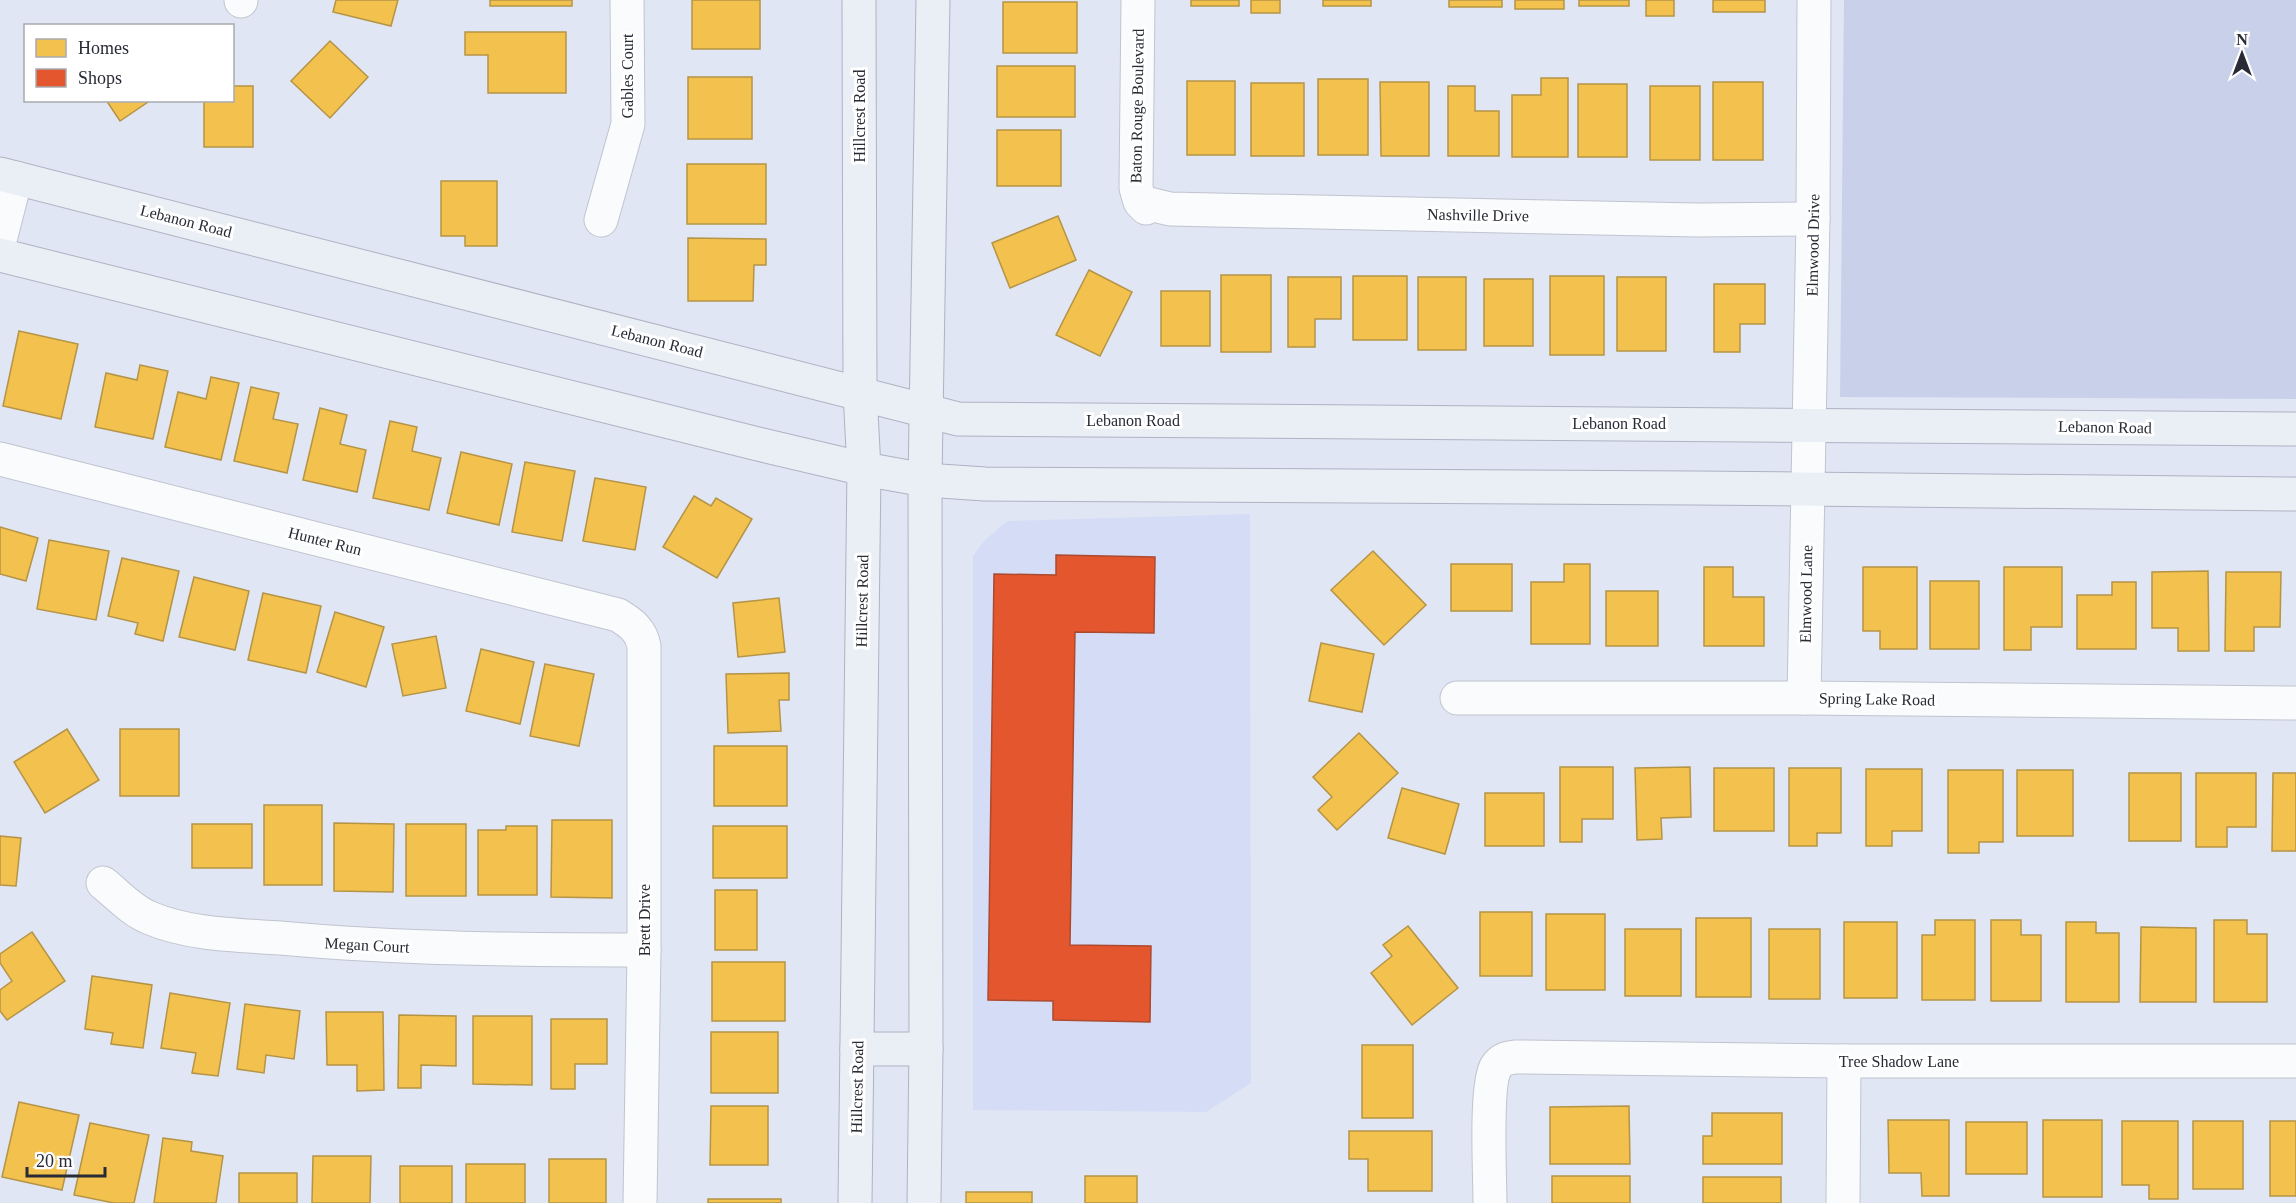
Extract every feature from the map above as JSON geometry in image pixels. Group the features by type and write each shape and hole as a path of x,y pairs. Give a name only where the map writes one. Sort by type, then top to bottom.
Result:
{"main road":[{"name":"Hillcrest Road","path":"855,1203 864,469 860,393 859,0"},
{"path":"924,1203 925,480 933,0"},
{"name":"Lebanon Road","path":"8,176 958,419 2296,429"},
{"path":"0,255 864,469 925,480 985,484 2296,494"},
{"path":"857,1049 926,1050"}],"street":[{"name":"Gables Court","path":"601,220 628,124 627,0"},
{"name":"Baton Rouge Boulevard","path":"1138,0 1136,177 1140,202 1146,208"},
{"name":"Elmwood Drive","path":"1808,489 1814,0"},
{"path":"0,240 8,176"},
{"name":"Nashville Drive","path":"1146,208 1149,204 1170,209 1685,220 1813,219"},
{"name":"Hunter Run","path":"0,459 618,615 630,622 642,637"},
{"name":"Elmwood Lane","path":"1804,698 1808,489"},
{"name":"Brett Drive","path":"640,1203 644,950 644,646 642,637"},
{"name":"Spring Lake Road","path":"1457,698 1804,698 2296,704"},
{"name":"Megan Court","path":"103,883 148,918 170,925 210,932 421,948 644,950"},
{"name":"Tree Shadow Lane","path":"1490,1203 1490,1089 1496,1066 1503,1059 2296,1061"},
{"path":"1843,1203 1844,1061"}],"shaded area":[{"path":"1844,0 2296,0 2296,399 1840,397"},
{"path":"1250,514 1251,1083 1206,1112 973,1110 973,556 984,541 1007,521"}],"building: Homes":[{"path":"336,0 398,0 391,26 333,12"},
{"path":"490,0 572,0 572,6 490,6"},
{"path":"692,0 760,0 760,49 692,49"},
{"path":"1191,0 1239,0 1239,6 1191,6"},
{"path":"1251,0 1280,0 1280,13 1251,13"},
{"path":"1323,0 1371,0 1371,6 1323,6"},
{"path":"1449,0 1502,0 1502,7 1449,7"},
{"path":"1515,0 1564,0 1564,9 1515,9"},
{"path":"1579,0 1629,0 1629,6 1579,6"},
{"path":"1646,0 1674,0 1674,16 1646,16"},
{"path":"1713,0 1765,0 1765,12 1713,12"},
{"path":"1003,2 1077,2 1077,53 1003,53"},
{"path":"465,32 566,32 566,93 488,93 488,55 465,55"},
{"path":"330,41 368,77 330,118 291,81"},
{"path":"997,66 1075,66 1075,117 997,117"},
{"path":"688,77 752,77 752,139 688,139"},
{"path":"1541,78 1568,78 1568,157 1512,157 1512,95 1541,95"},
{"path":"1318,79 1368,79 1368,155 1318,155"},
{"path":"1187,81 1235,81 1235,155 1187,155"},
{"path":"1380,82 1429,82 1429,156 1381,156"},
{"path":"1713,82 1763,82 1763,160 1713,160"},
{"path":"1251,83 1304,83 1304,156 1251,156"},
{"path":"1578,84 1627,84 1627,157 1578,157"},
{"path":"234,86 253,86 253,147 204,147 204,102 234,102"},
{"path":"1448,86 1475,86 1475,111 1499,111 1499,156 1448,156"},
{"path":"1650,86 1700,86 1700,160 1650,160"},
{"path":"107,102 148,102 120,121"},
{"path":"997,130 1061,130 1061,186 997,186"},
{"path":"687,164 766,164 766,224 687,224"},
{"path":"441,181 497,181 497,246 465,246 465,236 441,236"},
{"path":"1058,216 1076,260 1010,288 992,243"},
{"path":"688,238 766,239 766,265 754,265 753,301 688,301"},
{"path":"1089,270 1132,292 1100,356 1056,335"},
{"path":"1221,275 1271,275 1271,352 1221,352"},
{"path":"1353,276 1407,276 1407,340 1353,340"},
{"path":"1550,276 1604,276 1604,355 1550,355"},
{"path":"1288,277 1341,277 1341,319 1315,319 1315,347 1288,347"},
{"path":"1418,277 1466,277 1466,350 1418,350"},
{"path":"1617,277 1666,277 1666,351 1617,351"},
{"path":"1484,279 1533,279 1533,346 1484,346"},
{"path":"1714,284 1765,284 1765,324 1740,324 1740,352 1714,352"},
{"path":"1161,291 1210,291 1210,346 1161,346"},
{"path":"19,331 78,344 61,419 3,406"},
{"path":"140,365 168,371 153,439 95,427 106,373 137,380"},
{"path":"211,377 239,383 221,460 165,447 178,392 206,399"},
{"path":"251,387 279,393 273,419 298,424 287,473 234,461"},
{"path":"320,408 347,415 340,444 366,450 357,492 303,480"},
{"path":"390,421 417,427 412,451 441,458 429,510 373,498"},
{"path":"461,452 512,464 499,525 447,513"},
{"path":"525,462 575,471 562,541 512,532"},
{"path":"595,478 646,487 635,550 583,541"},
{"path":"694,496 711,506 716,498 752,519 717,578 663,547"},
{"path":"0,527 38,538 26,581 0,574"},
{"path":"49,540 109,551 96,620 37,609"},
{"path":"1373,551 1426,605 1384,645 1331,590"},
{"path":"122,558 179,571 163,641 135,634 138,623 108,616"},
{"path":"1451,564 1512,564 1512,611 1451,611"},
{"path":"1564,564 1590,564 1590,644 1531,644 1531,582 1564,582"},
{"path":"1704,567 1733,567 1733,597 1764,597 1764,646 1704,646"},
{"path":"1863,567 1917,567 1917,649 1880,649 1880,631 1863,631"},
{"path":"2004,567 2062,567 2062,627 2031,627 2031,650 2004,650"},
{"path":"2208,571 2209,651 2178,651 2178,628 2152,628 2152,572"},
{"path":"2226,572 2281,572 2280,627 2254,627 2254,651 2225,651"},
{"path":"194,577 249,591 235,650 179,637"},
{"path":"1930,581 1979,581 1979,649 1930,649"},
{"path":"2112,582 2136,582 2136,649 2077,649 2077,595 2112,595"},
{"path":"1606,591 1658,591 1658,646 1606,646"},
{"path":"263,593 321,606 306,673 248,660"},
{"path":"779,598 785,652 738,657 733,603"},
{"path":"335,612 384,627 366,687 317,672"},
{"path":"436,636 446,688 403,696 392,644"},
{"path":"1321,643 1374,654 1362,712 1309,701"},
{"path":"481,649 534,662 520,724 466,711"},
{"path":"545,664 594,674 579,746 530,736"},
{"path":"789,673 789,700 779,700 781,731 728,733 726,674"},
{"path":"67,729 99,780 45,813 14,762"},
{"path":"120,729 179,729 179,796 120,796"},
{"path":"1359,733 1398,773 1337,830 1318,810 1332,797 1313,777"},
{"path":"714,746 787,746 787,806 714,806"},
{"path":"1560,767 1613,767 1613,819 1582,819 1582,842 1560,842"},
{"path":"1690,767 1691,817 1661,818 1662,839 1637,840 1635,768"},
{"path":"1714,768 1774,768 1774,831 1714,831"},
{"path":"1789,768 1841,768 1841,833 1817,833 1817,846 1789,846"},
{"path":"1866,769 1922,769 1922,831 1892,831 1892,846 1866,846"},
{"path":"1948,770 2003,770 2003,842 1979,842 1979,853 1948,853"},
{"path":"2017,770 2073,770 2073,836 2017,836"},
{"path":"2129,773 2181,773 2181,841 2129,841"},
{"path":"2196,773 2256,773 2256,827 2227,827 2227,847 2196,847"},
{"path":"2273,773 2296,773 2296,851 2272,851"},
{"path":"1402,788 1459,804 1445,854 1388,838"},
{"path":"1485,793 1544,793 1544,846 1485,846"},
{"path":"264,805 322,805 322,885 264,885"},
{"path":"552,820 612,820 612,898 551,897"},
{"path":"334,823 394,824 393,892 334,891"},
{"path":"192,824 252,824 252,868 192,868"},
{"path":"406,824 466,824 466,896 406,896"},
{"path":"506,826 537,826 537,895 478,895 478,830 506,830"},
{"path":"713,826 787,826 787,878 713,878"},
{"path":"0,836 21,838 16,886 0,885"},
{"path":"715,890 757,890 757,950 715,950"},
{"path":"1480,912 1532,912 1532,976 1480,976"},
{"path":"1546,914 1605,914 1605,990 1546,990"},
{"path":"1696,918 1751,918 1751,997 1696,997"},
{"path":"1935,920 1975,920 1975,1000 1922,1000 1922,935 1935,935"},
{"path":"1991,920 2021,920 2021,935 2041,935 2041,1001 1991,1001"},
{"path":"2214,920 2247,920 2247,934 2267,934 2267,1002 2214,1002"},
{"path":"1844,922 1897,922 1897,998 1844,998"},
{"path":"2066,922 2096,922 2096,933 2119,933 2119,1002 2066,1002"},
{"path":"1408,926 1458,988 1412,1025 1371,973 1392,956 1383,945"},
{"path":"2141,927 2196,928 2196,1002 2140,1002"},
{"path":"1625,929 1681,929 1681,996 1625,996"},
{"path":"1769,929 1820,929 1820,999 1769,999"},
{"path":"32,932 65,981 7,1020 0,1011 0,990 12,981 0,963 0,954"},
{"path":"712,962 785,962 785,1021 712,1021"},
{"path":"92,976 152,985 143,1048 111,1044 113,1033 85,1029"},
{"path":"170,993 230,1003 218,1076 192,1073 196,1053 161,1048"},
{"path":"245,1004 300,1011 294,1059 266,1055 264,1073 237,1069"},
{"path":"326,1012 383,1012 384,1090 357,1091 357,1065 327,1065"},
{"path":"399,1015 456,1016 456,1066 421,1065 421,1088 398,1088"},
{"path":"473,1016 532,1016 532,1085 473,1084"},
{"path":"551,1019 607,1019 607,1064 575,1064 575,1089 551,1089"},
{"path":"711,1032 778,1032 778,1093 711,1093"},
{"path":"1362,1045 1413,1045 1413,1118 1362,1118"},
{"path":"19,1102 79,1115 62,1190 2,1177"},
{"path":"711,1106 768,1106 768,1165 710,1165"},
{"path":"1629,1106 1630,1164 1550,1164 1550,1107"},
{"path":"1712,1113 1782,1113 1782,1164 1703,1164 1703,1136 1712,1136"},
{"path":"1888,1120 1949,1120 1949,1196 1922,1196 1921,1173 1889,1173"},
{"path":"2043,1120 2102,1120 2102,1197 2043,1197"},
{"path":"2122,1121 2178,1121 2178,1199 2149,1199 2149,1185 2122,1185"},
{"path":"2193,1121 2243,1121 2243,1189 2193,1189"},
{"path":"2270,1121 2296,1121 2296,1196 2270,1196"},
{"path":"1966,1122 2027,1122 2027,1174 1966,1174"},
{"path":"90,1123 149,1135 134,1203 114,1203 74,1195"},
{"path":"1349,1131 1432,1131 1432,1191 1368,1191 1368,1159 1349,1159"},
{"path":"163,1138 192,1142 191,1151 223,1156 216,1203 154,1203"},
{"path":"313,1156 371,1156 370,1203 312,1203"},
{"path":"549,1159 606,1159 606,1203 549,1203"},
{"path":"466,1164 525,1164 525,1203 466,1203"},
{"path":"400,1166 452,1166 452,1203 400,1203"},
{"path":"239,1173 297,1173 297,1203 239,1203"},
{"path":"1085,1176 1137,1176 1137,1203 1085,1203"},
{"path":"1552,1176 1630,1176 1630,1203 1552,1203"},
{"path":"1703,1177 1781,1177 1781,1203 1703,1203"},
{"path":"966,1192 1032,1192 1032,1203 966,1203"},
{"path":"708,1199 781,1199 781,1203 708,1203"}],"building: Shops":[{"path":"1056,555 1155,557 1154,633 1075,632 1070,945 1151,946 1150,1022 1053,1020 1053,1001 988,1000 994,574 1056,575"}]}
